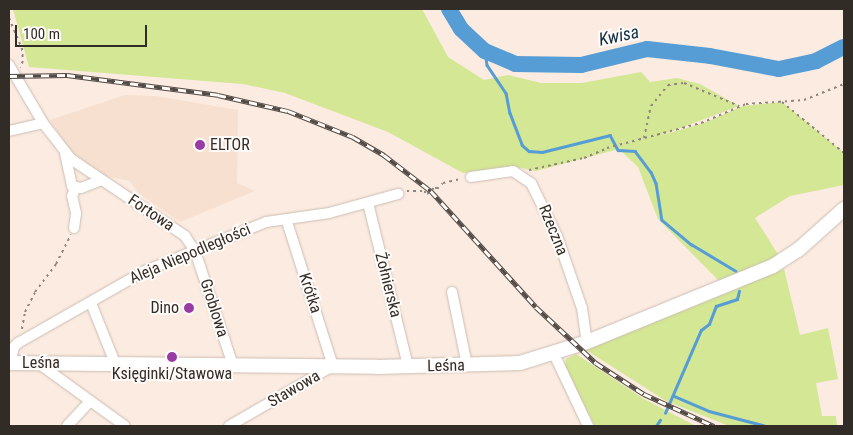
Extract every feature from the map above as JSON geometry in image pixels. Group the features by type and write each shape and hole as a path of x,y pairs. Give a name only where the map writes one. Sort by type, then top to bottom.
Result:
{"main road":[{"name":"Leśna","path":"9,363 408,366 520,363 554,354 587,342 773,266 798,250 844,209"}],"street":[{"name":"Fortowa","path":"9,65 43,123 71,159 185,236 195,251"},
{"path":"9,131 43,123"},
{"name":"Fortowa","path":"64,150 72,186 76,187"},
{"path":"471,177 503,171 521,173"},
{"name":"Rzeczna","path":"521,173 531,183 549,216 582,308 587,342"},
{"path":"74,228 76,212 72,196 76,187 102,180"},
{"name":"Aleja Niepodległości","path":"9,363 14,347 24,340 137,275 266,222 368,203 398,194"},
{"name":"Żołnierska","path":"368,203 408,366"},
{"name":"Krótka","path":"286,219 333,366"},
{"name":"Groblowa","path":"195,251 233,365"},
{"path":"452,292 467,365"},
{"path":"91,303 115,364"},
{"path":"554,354 588,426"},
{"path":"38,363 125,426"},
{"name":"Stawowa","path":"229,426 333,366"},
{"path":"67,426 90,401"}],"path":[{"path":"9,18 23,61 15,76"},
{"path":"644,139 651,106 668,85 684,83 739,106"},
{"path":"521,173 584,158 607,148 702,123 739,106 804,100 844,84"},
{"path":"782,102 844,153"},
{"path":"398,194 424,191 427,194 434,187 437,189 443,184 471,177"},
{"path":"24,340 22,325 25,312 68,245 74,228"}],"shaded area":[{"path":"125,95 156,96 238,110 237,183 255,191 180,222 138,193 130,181 106,176 72,154 50,120"}],"green space":[{"path":"13,9 422,9 448,57 484,80 508,75 541,83 582,83 641,72 650,82 677,78 700,84 739,106 659,136 704,123 743,106 782,102 844,153 844,185 790,196 755,218 779,256 720,282 658,219 638,167 619,149 536,171 511,166 463,173 388,132 285,93 243,84 29,67"},
{"path":"784,269 800,335 828,328 838,379 816,383 822,416 836,416 837,426 729,426 666,401 586,350"},
{"path":"576,354 644,399 696,426 595,426 565,367 566,359"}],"waterway":[{"name":"Kwisa","path":"449,9 461,29 485,51 515,64 581,65 647,49 710,56 779,69 816,61 844,47"},
{"path":"485,51 487,65 506,93 510,113 522,145 529,151 542,152 610,135 618,150 635,151 651,172 656,183 662,220 691,244 736,271"},
{"path":"665,413 701,330 709,324 716,306 737,299 739,291"},
{"path":"674,396 709,411 766,426"},
{"path":"656,426 660,420"}],"railway":[{"path":"9,76 67,75 218,95 288,111 353,137 384,155 431,191 536,307 596,363 644,394 714,426"}],"place":[{"name":"ELTOR","path":"200,145"},
{"name":"Dino","path":"189,308"},
{"name":"Księginki/Stawowa","path":"172,357"}]}
